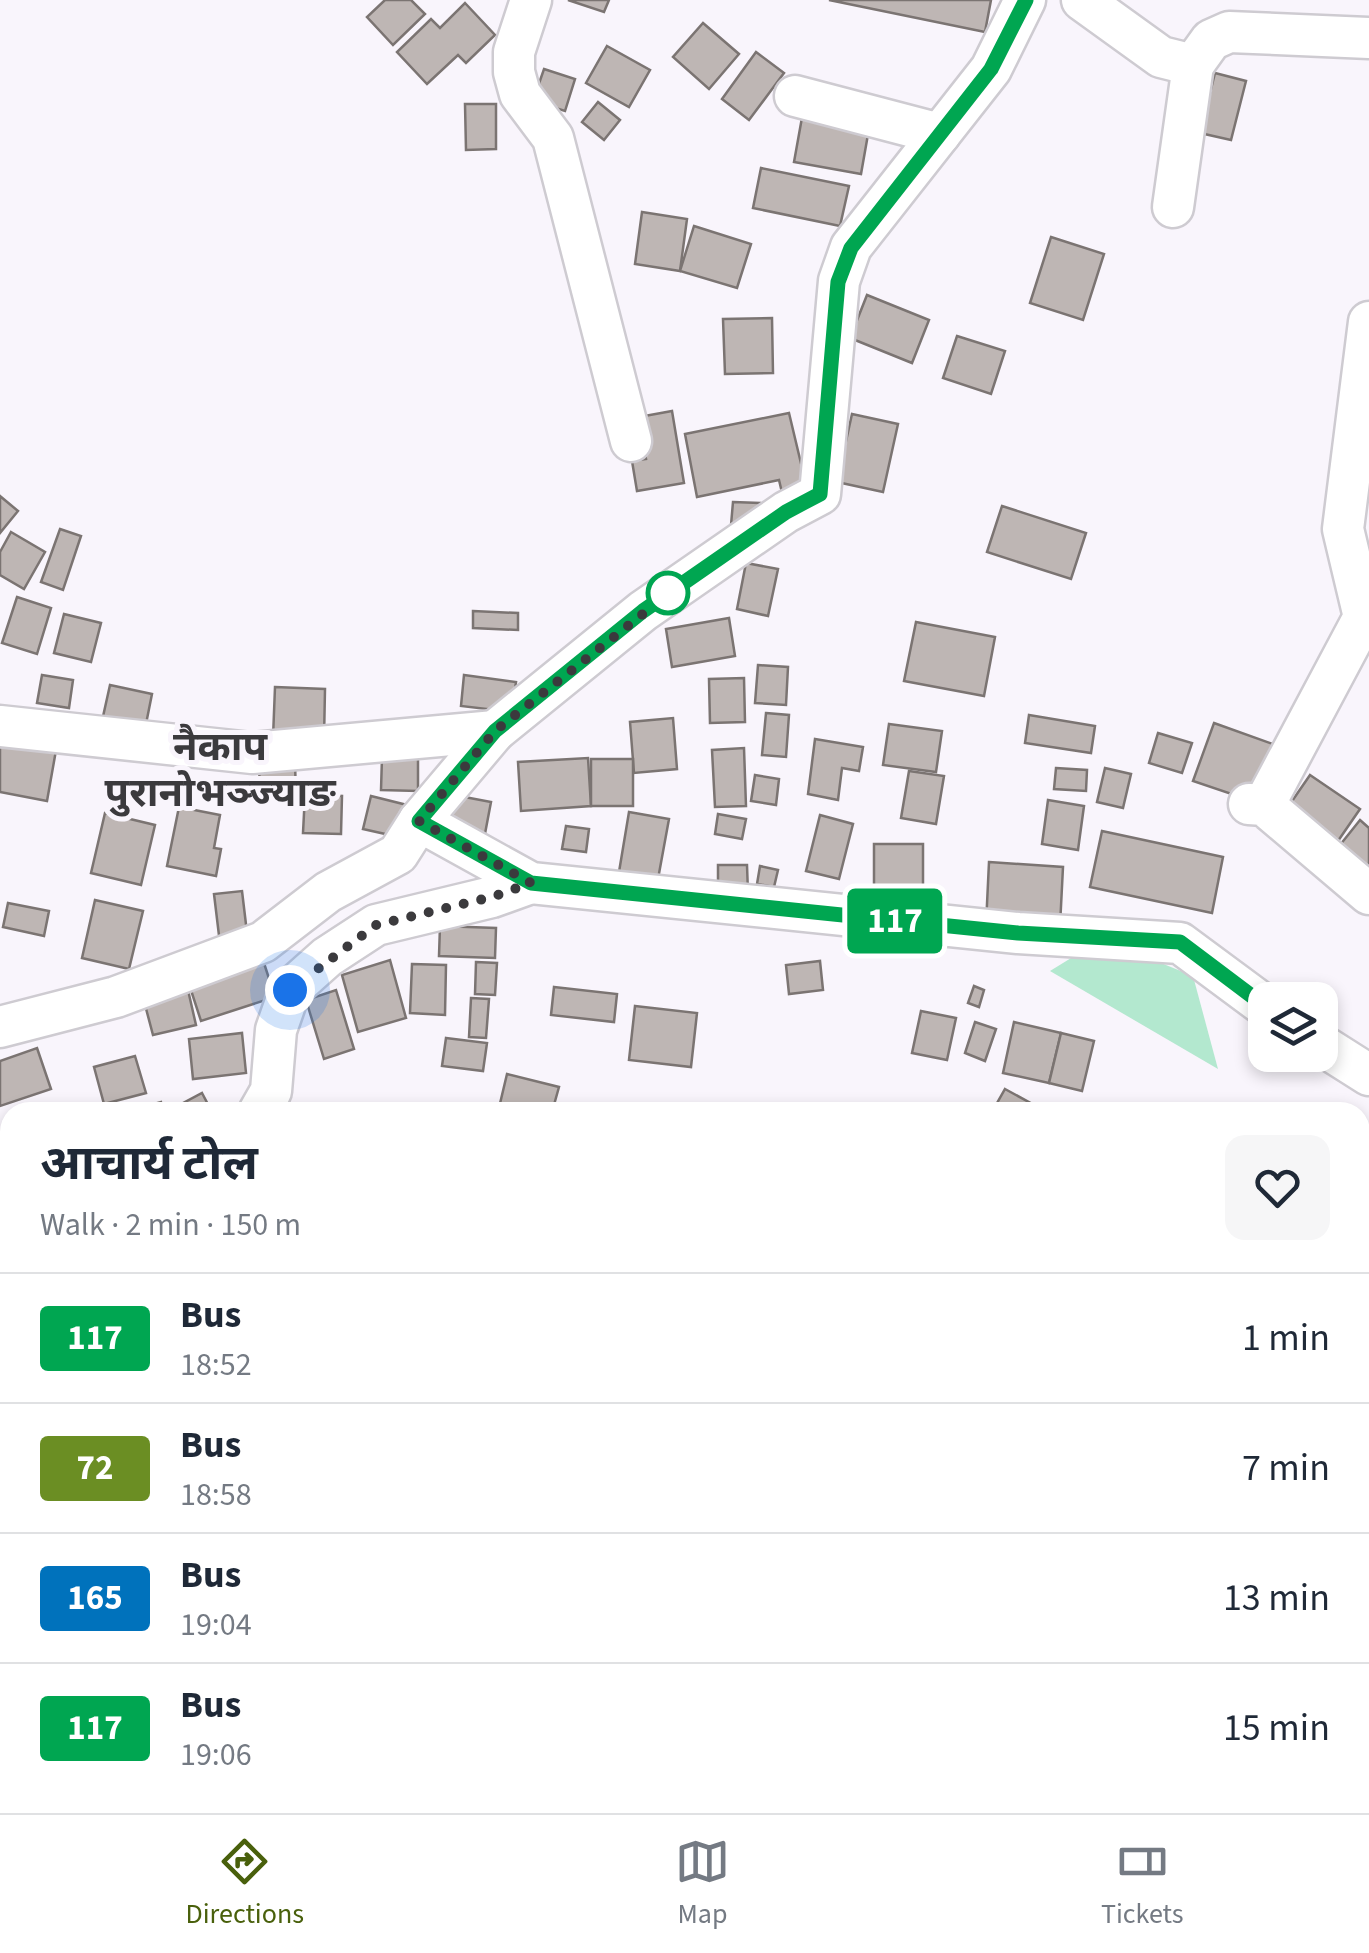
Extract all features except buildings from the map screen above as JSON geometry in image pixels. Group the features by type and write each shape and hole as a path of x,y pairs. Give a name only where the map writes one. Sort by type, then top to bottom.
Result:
{"street":[{"path":"531,0 514,52 514,72 520,94 553,138 631,441"},
{"path":"0,1027 116,997 263,942 328,892 398,854 419,821 495,731 643,611 786,512 820,494 838,282 851,248 991,69 1026,0"},
{"path":"1082,0 1161,57 1193,65"},
{"path":"1173,207 1193,65 1212,40 1228,32 1369,38"},
{"path":"795,96 940,134"},
{"path":"1369,322 1343,529 1364,618 1256,804 1369,894"},
{"path":"0,726 252,753 495,731"},
{"path":"419,821 531,883 1018,933 1180,942 1248,993"},
{"path":"264,1102 271,1091 276,1030 290,990 328,957 376,925 492,897 531,883"},
{"path":"1338,1055 1369,1075"}],"green space":[{"path":"1102,939 1193,976 1218,1069 1050,971"}],"bus line":[{"name":"117","path":"1026,0 991,69 851,248 838,282 820,494 786,512 643,611 495,731 419,821 531,883 1018,933 1180,942 1248,993"}],"district":[{"name":"नैकाप पुरानोभञ्ज्याङ","path":"220,770"}],"route":[{"path":"290,990 328,957 376,925 492,897 531,883 419,821 495,731 672,591 668,593"}]}
